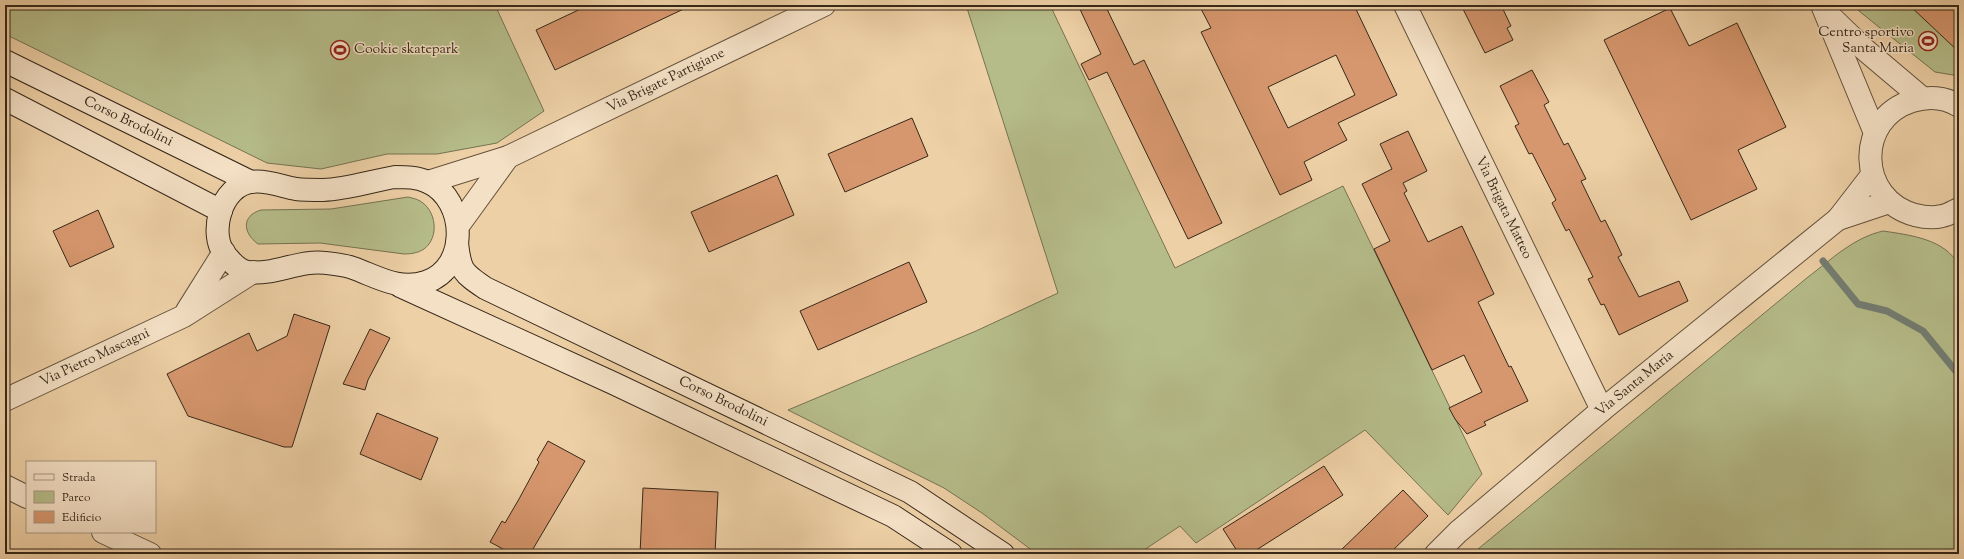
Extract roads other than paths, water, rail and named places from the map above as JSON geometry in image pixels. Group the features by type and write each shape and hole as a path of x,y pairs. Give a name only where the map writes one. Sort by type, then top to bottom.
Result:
{"street":[{"name":"Via Brigate Partigiane","path":"428,182 508,157 824,5"},
{"name":"Via Brigata Matteo","path":"1405,5 1602,410"},
{"path":"1823,8 1864,50 1929,98 1959,106"},
{"path":"1823,8 1875,133"},
{"name":"Corso Brodolini","path":"5,61 251,182"},
{"path":"1959,95 1929,98 1902,104 1886,116 1875,133 1870,154 1872,174 1878,189 1889,202 1904,212 1923,217 1942,216 1959,209"},
{"path":"5,99 221,210"},
{"name":"Via Brigate Partigiane","path":"457,234 508,157"},
{"name":"Via Santa Maria","path":"1436,554 1458,532 1602,410 1838,219 1872,174"},
{"name":"Corso Brodolini","path":"951,554 893,516 613,383 400,286 388,283 351,267 322,262 308,262 272,270 247,272 235,266 218,242 217,226 221,210 232,192 245,183 251,182 270,182 297,189 322,190 342,189 395,177 414,178 428,182 443,193 456,215 460,265 468,276 485,288 910,492 1003,554"},
{"name":"Via Santa Maria","path":"1838,219 1889,202"},
{"name":"Corso Brodolini","path":"400,286 411,286 427,282 438,276 454,256 457,234"},
{"path":"184,316 224,252"},
{"name":"Via Pietro Mascagni","path":"5,400 184,316 253,272"},
{"path":"5,486 26,496"},
{"path":"105,533 150,554"}],"waterway":[{"path":"1823,261 1858,304 1887,311 1923,331 1959,375"}],"place":[{"name":"Centro sportivo Santa Maria","path":"1928,41"},
{"name":"Cookie skatepark","path":"340,50"}]}
